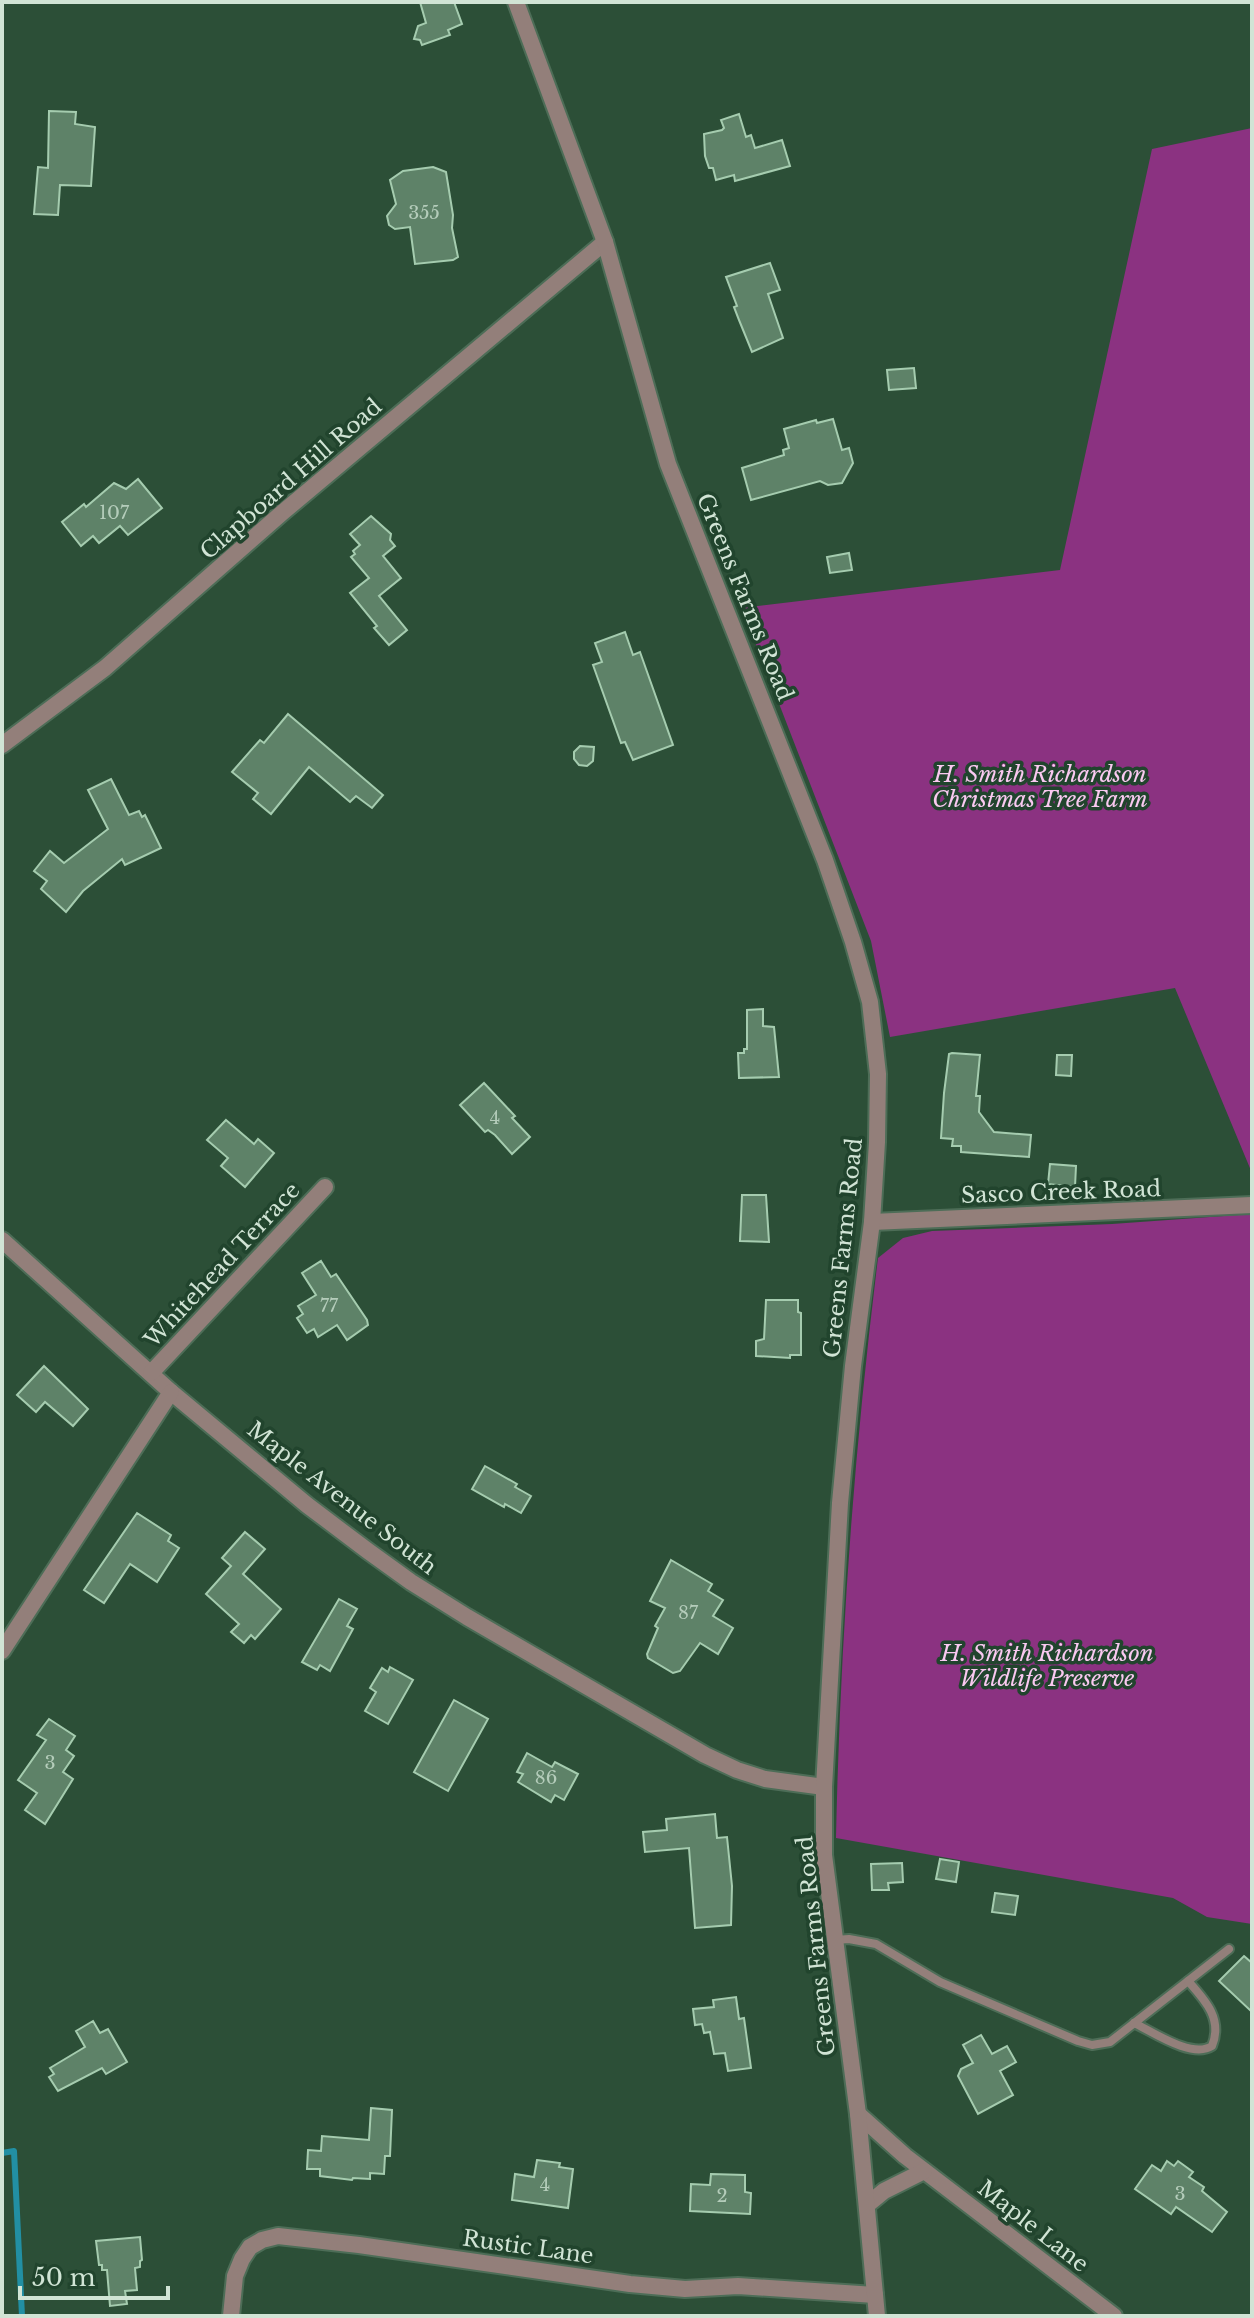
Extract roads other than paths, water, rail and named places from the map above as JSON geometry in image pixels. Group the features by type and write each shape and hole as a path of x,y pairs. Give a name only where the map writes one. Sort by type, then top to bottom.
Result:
{"street":[{"name":"Greens Farms Road","path":"516,2 605,242 668,464 825,860 870,1002 878,1074 877,1142 872,1222 853,1366 840,1503 824,1787 824,1855 858,2114 877,2316"},
{"name":"Clapboard Hill Road","path":"2,745 105,668 283,512 605,242"},
{"name":"Whitehead Terrace","path":"151,1373 325,1187"},
{"name":"Sasco Creek Road","path":"872,1222 1252,1205"},
{"name":"Maple Avenue South","path":"2,1240 171,1392 318,1514 411,1582 641,1719 737,1770 765,1779 824,1787"},
{"path":"2,1651 171,1392"},
{"name":"Maple Lane","path":"858,2114 924,2171 1114,2316"},
{"path":"867,2205 884,2191 924,2171"},
{"name":"Rustic Lane","path":"231,2316 235,2276 242,2259 250,2247 278,2236 630,2284 685,2289 738,2286 875,2295"}],"lane":[{"path":"834,1940 849,1939 876,1944 940,1982 1036,2025 1092,2045 1110,2042 1229,1949"},
{"path":"1134,2023 1188,2048 1200,2051 1212,2046 1216,2022 1208,2003 1188,1981"}],"waterway":[{"path":"2,2153 14,2151 22,2316"}],"park label":[{"name":"H. Smith Richardson Christmas Tree Farm","path":"1040,786"},
{"name":"H. Smith Richardson Wildlife Preserve","path":"1047,1666"}]}
